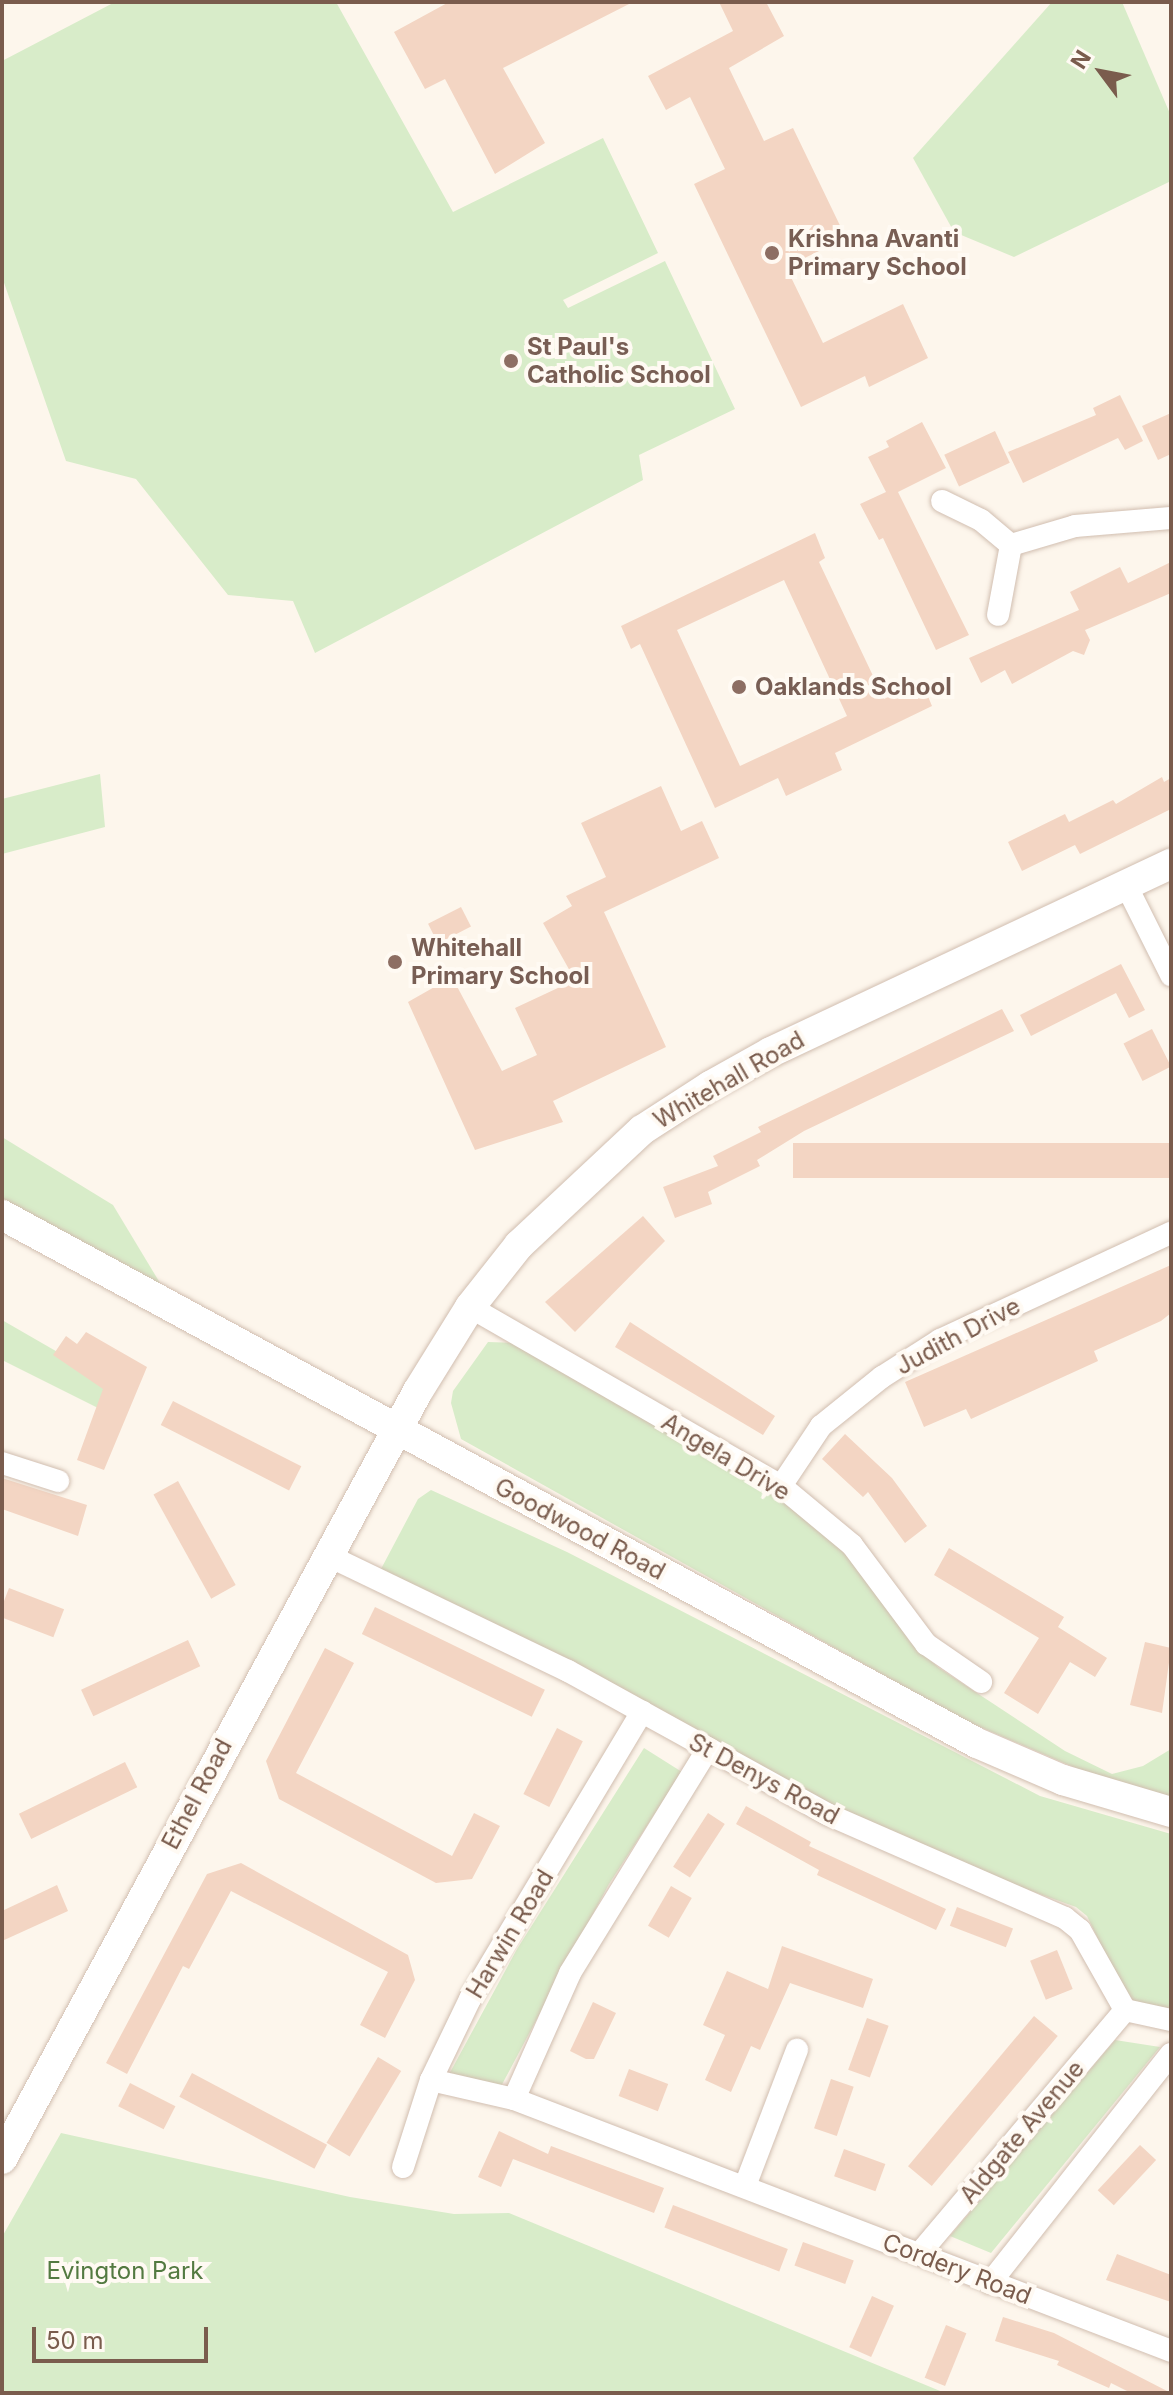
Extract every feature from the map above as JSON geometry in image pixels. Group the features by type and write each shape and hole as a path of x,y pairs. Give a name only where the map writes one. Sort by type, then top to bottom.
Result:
{"street":[{"path":"942,501 981,520 1011,545"},
{"path":"1011,545 1075,526 1171,518"},
{"path":"998,615 1011,545"},
{"name":"Whitehall Road","path":"396,1431 470,1307 553,1209 642,1130 710,1086 771,1052 1171,864"},
{"path":"1126,885 1171,975"},
{"name":"Goodwood Road","path":"2,1215 977,1743 1090,1790 1171,1812"},
{"name":"Judith Drive","path":"781,1486 821,1426 882,1377 940,1340 1171,1233"},
{"name":"Angela Drive","path":"470,1307 781,1486 852,1545 926,1644 981,1682"},
{"name":"Ethel Road","path":"2,2159 396,1431"},
{"path":"2,1463 58,1481"},
{"name":"St Denys Road","path":"327,1555 642,1712 827,1814 1065,1918 1080,1930 1125,2010"},
{"name":"Harwin Road","path":"403,2167 431,2080 470,1999 642,1712"},
{"path":"514,2099 570,1973 708,1749"},
{"path":"1125,2010 1171,2020"},
{"name":"Aldgate Avenue","path":"919,2254 1125,2010"},
{"path":"745,2186 797,2050"},
{"path":"990,2283 1171,2054"},
{"name":"Cordery Road","path":"431,2080 514,2099 1171,2351"}],"green space":[{"path":"115,2 336,2 453,212 603,138 658,253 563,300 568,308 665,261 735,409 639,455 643,480 315,653 293,601 228,595 136,479 66,461 2,277 2,61"},
{"path":"1052,2 1122,2 1171,116 1171,181 1014,257 954,232 913,158"},
{"path":"100,774 105,827 2,854 2,799"},
{"path":"2,1137 113,1205 160,1283 157,1288 2,1202"},
{"path":"2,1320 113,1384 98,1408 2,1360"},
{"path":"488,1342 515,1343 773,1495 822,1531 863,1572 910,1642 939,1668 1065,1751 1112,1774 1143,1766 1171,1749 1171,1798 1078,1769 964,1720 461,1439 451,1403 453,1391"},
{"path":"431,1490 567,1552 1040,1796 1171,1834 1171,2009 1135,2002 1122,1989 1087,1916 1076,1907 970,1869 851,1814 381,1569 418,1499"},
{"path":"644,1748 682,1772 609,1884 499,2090 447,2078 517,1949"},
{"path":"1115,2040 1160,2047 991,2253 950,2236"},
{"name":"Evington Park","path":"61,2133 350,2197 454,2214 509,2213 945,2393 2,2393 2,2237"}],"building":[{"path":"449,2 633,2 503,68 545,143 495,174 445,79 425,89 394,32"},
{"name":"Krishna Avanti Primary School","path":"719,2 766,2 784,36 729,68 764,141 793,128 846,238 786,267 823,343 903,304 928,358 869,387 865,376 801,407 694,184 725,169 690,97 666,110 648,76 733,31"},
{"path":"1120,395 1143,441 1125,450 1118,438 1023,483 1008,452 1096,415 1093,408"},
{"path":"1171,413 1171,454 1158,460 1142,426"},
{"path":"922,422 946,468 898,492 969,635 936,650 883,538 879,540 860,504 886,492 868,457 889,447 886,441"},
{"path":"995,431 1010,463 959,486 944,455"},
{"path":"815,533 825,558 819,562 884,699 922,682 932,706 835,753 842,770 786,796 778,778 715,808 640,644 631,649 621,626","holes":["784,580 847,716 740,766 677,630"]},
{"path":"1171,562 1171,593 1085,630 1090,640 1084,655 1073,651 1012,684 1005,670 981,683 969,658 1079,610 1070,592 1120,567 1128,583"},
{"path":"1162,777 1164,782 1171,778 1171,809 1080,854 1075,845 1022,871 1008,842 1065,814 1069,822 1113,800 1116,804"},
{"path":"661,786 681,831 702,821 719,858 604,912 666,1047 553,1101 563,1122 475,1150 408,1002 452,977 502,1071 537,1055 515,1008 575,980 543,923 572,906 566,896 606,877 581,823"},
{"path":"461,907 471,927 438,943 428,924"},
{"path":"1121,964 1145,1010 1129,1018 1116,993 1031,1036 1020,1015"},
{"path":"1002,1009 1014,1031 804,1131 757,1160 760,1166 708,1192 712,1204 675,1218 663,1187 718,1166 713,1156 761,1132 758,1127"},
{"path":"1152,1029 1171,1066 1143,1081 1123,1044"},
{"path":"793,1143 1171,1143 1171,1178 793,1178"},
{"path":"643,1216 665,1241 575,1332 545,1302"},
{"path":"1171,1265 1171,1313 1161,1321 1094,1351 1098,1361 971,1419 966,1409 924,1427 905,1382"},
{"path":"630,1322 775,1416 763,1435 615,1347"},
{"path":"86,1332 147,1367 104,1470 77,1460 103,1389 53,1355 66,1336 77,1344"},
{"path":"173,1401 301,1466 289,1490 161,1425"},
{"path":"845,1434 892,1478 927,1526 905,1543 868,1492 863,1497 822,1459"},
{"path":"2,1478 87,1505 78,1536 2,1509"},
{"path":"178,1481 236,1585 211,1599 154,1495"},
{"path":"949,1548 1064,1617 1058,1627 1107,1658 1095,1677 1070,1662 1038,1714 1004,1693 1039,1638 934,1575"},
{"path":"9,1588 64,1609 53,1637 2,1617 2,1606"},
{"path":"375,1607 545,1690 532,1717 362,1634"},
{"path":"188,1640 200,1666 93,1716 81,1690"},
{"path":"1145,1642 1171,1648 1162,1713 1130,1705"},
{"path":"325,1648 354,1663 296,1773 452,1856 474,1813 500,1826 472,1879 436,1883 279,1799 266,1761"},
{"path":"557,1728 583,1741 549,1807 523,1794"},
{"path":"125,1762 137,1787 31,1839 19,1814"},
{"path":"746,1806 811,1842 809,1846 946,1909 936,1930 817,1875 819,1870 736,1824"},
{"path":"708,1813 725,1824 690,1878 673,1867"},
{"path":"241,1863 408,1955 415,1980 385,2038 360,2025 388,1972 231,1891 189,1969 183,1966 127,2074 106,2063 207,1874"},
{"path":"57,1885 68,1911 2,1941 2,1911"},
{"path":"671,1886 692,1898 669,1938 648,1926"},
{"path":"957,1907 1013,1929 1006,1947 950,1926"},
{"path":"782,1946 873,1979 863,2008 790,1983 760,2050 751,2046 731,2092 705,2080 725,2035 703,2025 727,1971 768,1989"},
{"path":"1057,1950 1073,1989 1046,2000 1030,1961"},
{"path":"593,2002 616,2013 594,2059 586,2059 570,2051"},
{"path":"1034,2016 1058,2036 932,2186 908,2166"},
{"path":"867,2018 889,2026 870,2078 848,2070"},
{"path":"378,2057 401,2071 350,2157 326,2143"},
{"path":"629,2069 668,2084 658,2111 619,2096"},
{"path":"192,2073 327,2145 314,2169 179,2097"},
{"path":"831,2079 854,2087 837,2136 814,2128"},
{"path":"130,2083 175,2106 164,2129 118,2106"},
{"path":"499,2131 548,2154 551,2146 664,2188 654,2213 513,2159 501,2187 478,2177"},
{"path":"1140,2145 1156,2160 1114,2205 1098,2190"},
{"path":"844,2149 885,2164 875,2191 834,2176"},
{"path":"673,2205 788,2249 779,2271 664,2227"},
{"path":"803,2242 854,2260 845,2284 794,2265"},
{"path":"1117,2254 1171,2275 1171,2302 1106,2280"},
{"path":"872,2296 894,2306 871,2357 849,2347"},
{"path":"1003,2317 1054,2333 1171,2393 1131,2393 1111,2383 1109,2388 1057,2365 1059,2361 995,2341"},
{"path":"946,2325 966,2333 945,2386 925,2378"}],"place":[{"name":"Krishna Avanti Primary School","path":"772,253"},
{"name":"St Paul's Catholic School","path":"511,361"},
{"name":"Oaklands School","path":"739,687"},
{"name":"Whitehall Primary School","path":"395,962"}]}
